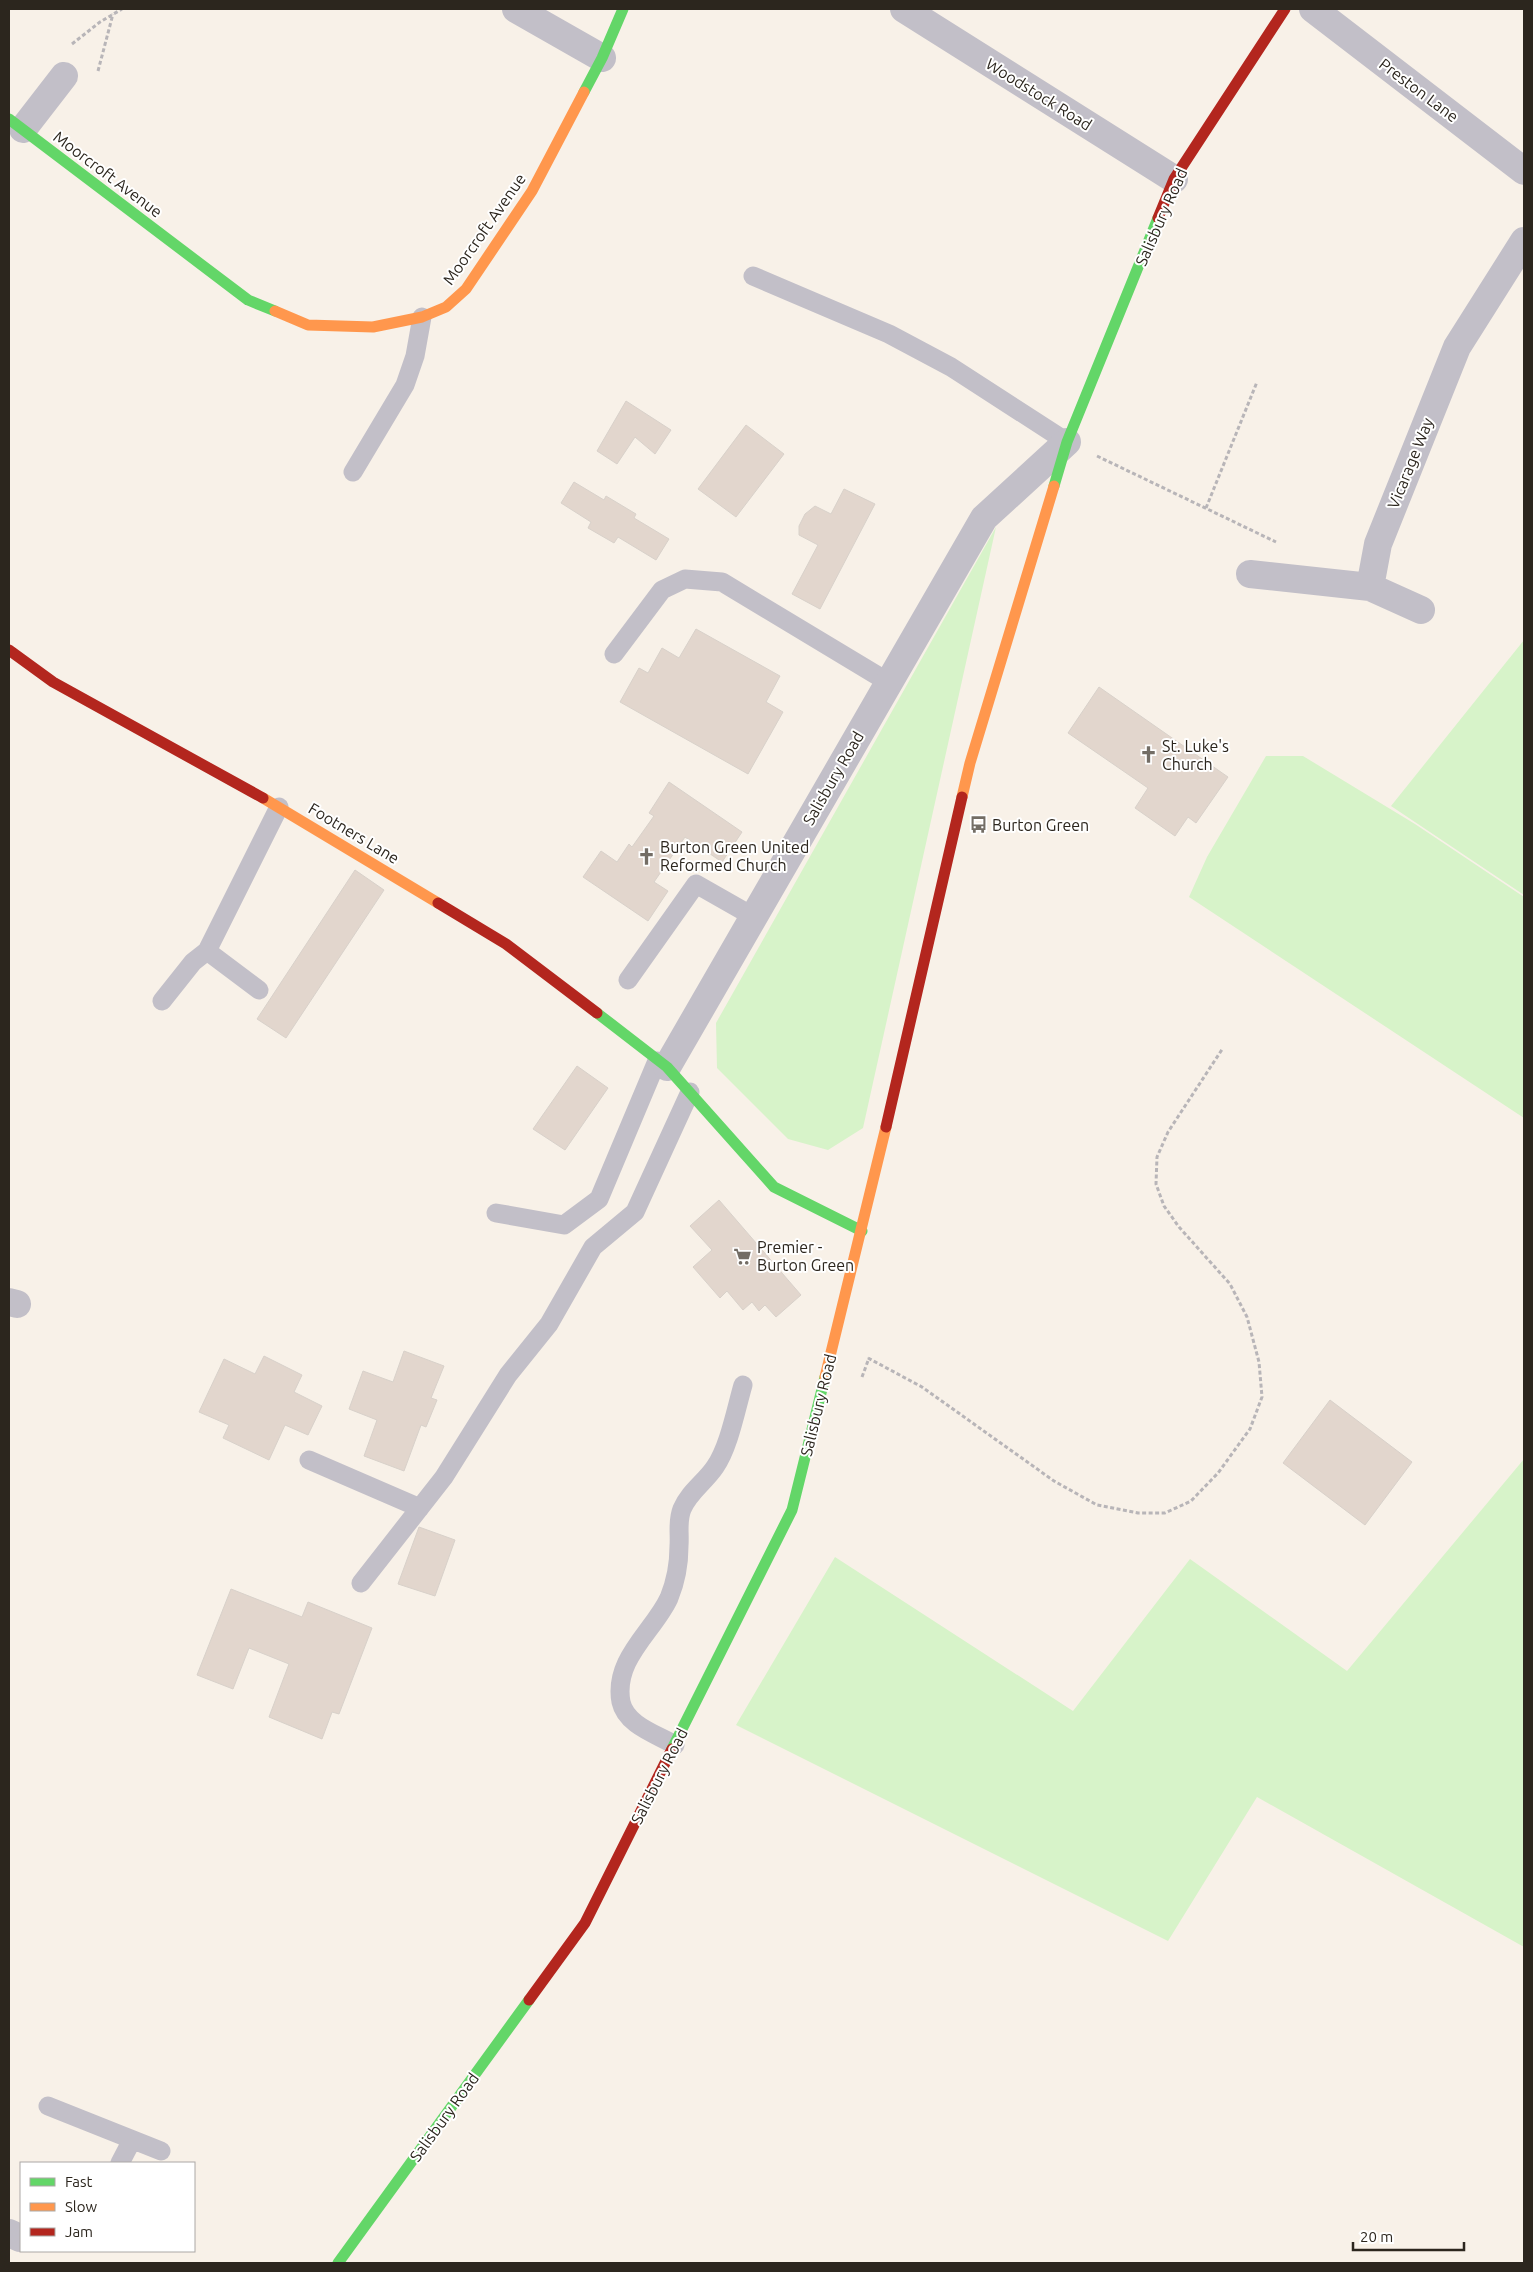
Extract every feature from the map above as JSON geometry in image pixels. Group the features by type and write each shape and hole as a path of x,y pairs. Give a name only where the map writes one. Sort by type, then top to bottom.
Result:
{"street":[{"path":"516,9 602,58"},
{"name":"Moorcroft Avenue","path":"16,124 248,300 308,325 373,327 422,317 446,307 466,289 532,191 602,58 623,9"},
{"name":"Woodstock Road","path":"904,9 1174,179"},
{"name":"Salisbury Road","path":"338,2263 585,1923 792,1510 862,1231 970,763 1068,442 1174,179 1285,9"},
{"name":"Preston Lane","path":"1313,9 1524,170"},
{"path":"16,124 64,76"},
{"name":"Vicarage Way","path":"1370,587 1378,544 1457,347 1524,241"},
{"name":"Salisbury Road","path":"662,1064 754,917 984,518 1068,442"},
{"path":"1250,574 1370,587 1422,610"},
{"name":"Footners Lane","path":"9,650 53,682 279,807 506,944 662,1064"},
{"path":"662,1064 690,1092 774,1187 862,1231"}],"lane":[{"path":"753,276 889,334 951,367 1068,442"},
{"path":"353,472 405,385 415,356 422,317"},
{"path":"614,654 662,590 685,579 722,582 888,682"},
{"path":"162,1001 193,962 207,951 279,807"},
{"path":"628,980 696,884 754,917"},
{"path":"207,951 259,990"},
{"path":"496,1213 564,1225 600,1199 662,1064"},
{"path":"361,1583 444,1477 508,1376 549,1324 593,1247 635,1212 690,1092"},
{"path":"675,1745 631,1720 621,1700 622,1681 628,1660 668,1600 677,1576 680,1545 678,1525 682,1509 692,1493 716,1467 743,1385"},
{"path":"309,1460 420,1508"},
{"path":"48,2106 161,2151"},
{"path":"121,2162 132,2140"}],"path":[{"path":"113,14 95,79 64,76 54,58 113,14 122,9"},
{"path":"1206,508 1257,382"},
{"path":"1068,442 1282,544"},
{"path":"834,1343 869,1358 922,1388 1054,1482 1097,1505 1138,1513 1165,1513 1191,1502 1218,1473 1250,1429 1262,1396 1259,1362 1247,1317 1230,1284 1179,1227 1164,1206 1156,1184 1157,1157 1168,1132 1223,1048"}],"green space":[{"path":"996,527 863,1128 828,1150 788,1139 717,1068 716,1023"},
{"path":"1524,640 1524,895 1391,806"},
{"path":"1266,756 1303,756 1415,824 1524,897 1524,1118 1189,897 1207,857"},
{"path":"1524,1459 1524,1947 1257,1797 1168,1941 736,1725 835,1557 1073,1711 1190,1559 1347,1671"}],"building":[{"path":"626,401 671,430 655,454 635,437 617,464 597,451"},
{"path":"746,425 784,454 736,517 698,489"},
{"path":"574,482 604,500 606,496 636,514 634,518 669,539 656,560 618,537 614,543 588,528 591,522 561,503"},
{"path":"844,489 875,504 820,609 792,594 818,545 799,535 799,526 805,514 815,506 831,514"},
{"path":"696,629 780,676 766,702 783,712 748,774 620,702 639,668 648,673 662,648 679,658"},
{"name":"St. Luke's Church","path":"1099,687 1228,777 1196,823 1188,817 1175,836 1135,808 1148,788 1068,733"},
{"name":"Burton Green United Reformed Church","path":"669,782 742,832 722,862 685,837 654,882 668,891 648,921 583,877 601,851 617,862 629,844 632,847 654,816 649,813"},
{"path":"355,870 384,890 286,1038 257,1019"},
{"path":"577,1066 608,1088 565,1150 533,1129"},
{"path":"719,1200 801,1295 776,1317 765,1305 759,1311 752,1302 743,1310 727,1291 720,1298 693,1267 712,1250 690,1226"},
{"path":"404,1351 444,1366 431,1398 437,1400 426,1427 421,1425 404,1471 364,1456 377,1420 349,1409 363,1371 393,1382"},
{"path":"264,1356 302,1375 294,1392 322,1406 308,1435 285,1425 269,1460 223,1438 229,1425 199,1412 224,1359 255,1374"},
{"path":"1330,1400 1412,1462 1365,1525 1283,1463"},
{"path":"419,1527 455,1540 435,1596 398,1584"},
{"path":"231,1589 302,1617 308,1602 372,1628 339,1714 332,1712 322,1739 269,1717 289,1664 249,1648 233,1689 197,1675"}],"traffic: fast":[{"path":"584,92 602,58 623,9"},
{"path":"9,119 248,300 275,311"},
{"path":"1054,486 1067,442 1158,218"},
{"path":"597,1013 667,1067 774,1187 862,1231"},
{"path":"672,1749 792,1510 825,1377"},
{"path":"338,2263 529,2000"}],"traffic: slow":[{"path":"275,311 308,325 373,327 422,317 446,307 466,289 532,191 584,92"},
{"path":"962,797 970,763 1054,486"},
{"path":"263,798 438,903"},
{"path":"825,1377 886,1127"}],"traffic: jam":[{"path":"1158,218 1174,179 1285,9"},
{"path":"9,650 53,682 263,798"},
{"path":"886,1127 962,797"},
{"path":"438,903 506,944 597,1013"},
{"path":"529,2000 585,1923 672,1749"}],"place":[{"name":"St. Luke's Church","path":"1148,755"},
{"name":"Burton Green","path":"978,825"},
{"name":"Burton Green United Reformed Church","path":"646,856"},
{"name":"Premier - Burton Green","path":"743,1256"}]}
